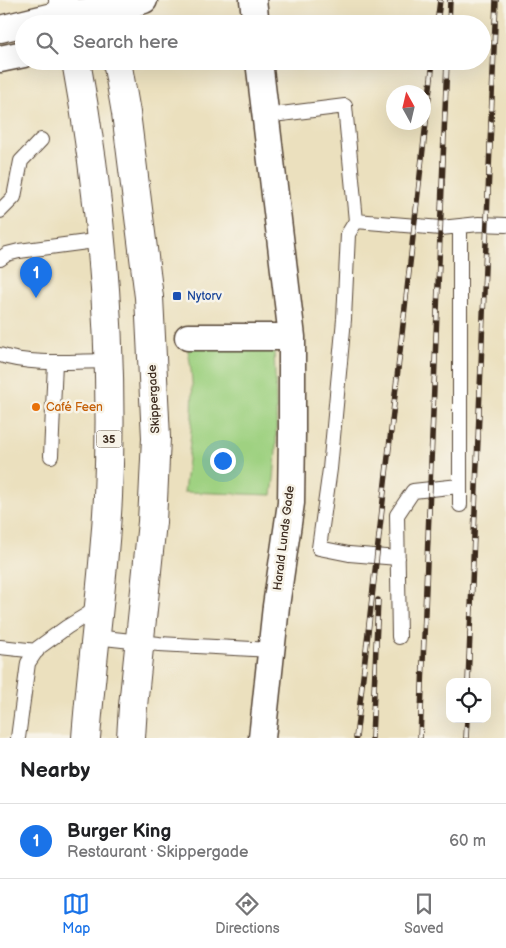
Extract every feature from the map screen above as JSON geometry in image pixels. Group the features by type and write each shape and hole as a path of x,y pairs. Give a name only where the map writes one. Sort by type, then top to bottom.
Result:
{"main road":[{"name":"35","path":"78,70 93,160 102,240 109,361 108,499 86,738"},
{"name":"Skippergade","path":"119,70 126,112 149,297 156,438 152,522 131,738"}],"street":[{"path":"66,12 104,15 144,0"},
{"path":"253,0 255,15"},
{"path":"0,29 15,25"},
{"path":"0,58 15,56"},
{"name":"Harald Lunds Gade","path":"260,70 292,337 291,503 276,606 273,650 262,738"},
{"path":"188,337 292,337"}],"lane":[{"path":"265,116 345,106 356,221 348,234 344,319 332,450 319,548 349,554 398,558"},
{"path":"0,212 14,197 21,162 41,140"},
{"path":"356,221 441,228 479,224 506,225"},
{"path":"460,226 460,505"},
{"path":"0,259 7,254 19,251 102,240"},
{"path":"0,355 12,359 55,362 109,361"},
{"path":"51,456 55,362"},
{"path":"399,637 397,515 412,491 459,486"},
{"path":"18,738 28,663 36,650 67,627 98,608"},
{"path":"95,637 140,642 273,650"},
{"path":"0,647 36,650"}],"green space":[{"path":"187,346 265,348 274,351 276,441 272,495 184,492 192,419 192,382"}],"railway":[{"path":"438,15 440,0"},
{"path":"449,15 450,0"},
{"path":"468,678 496,0"},
{"path":"356,738 432,70"},
{"path":"420,738 447,70"},
{"path":"372,738 378,600"},
{"path":"466,738 467,723"}],"place":[{"name":"Nytorv","path":"177,296"},
{"name":"Burger King","path":"36,298"},
{"name":"Café Feen","path":"36,407"}]}
